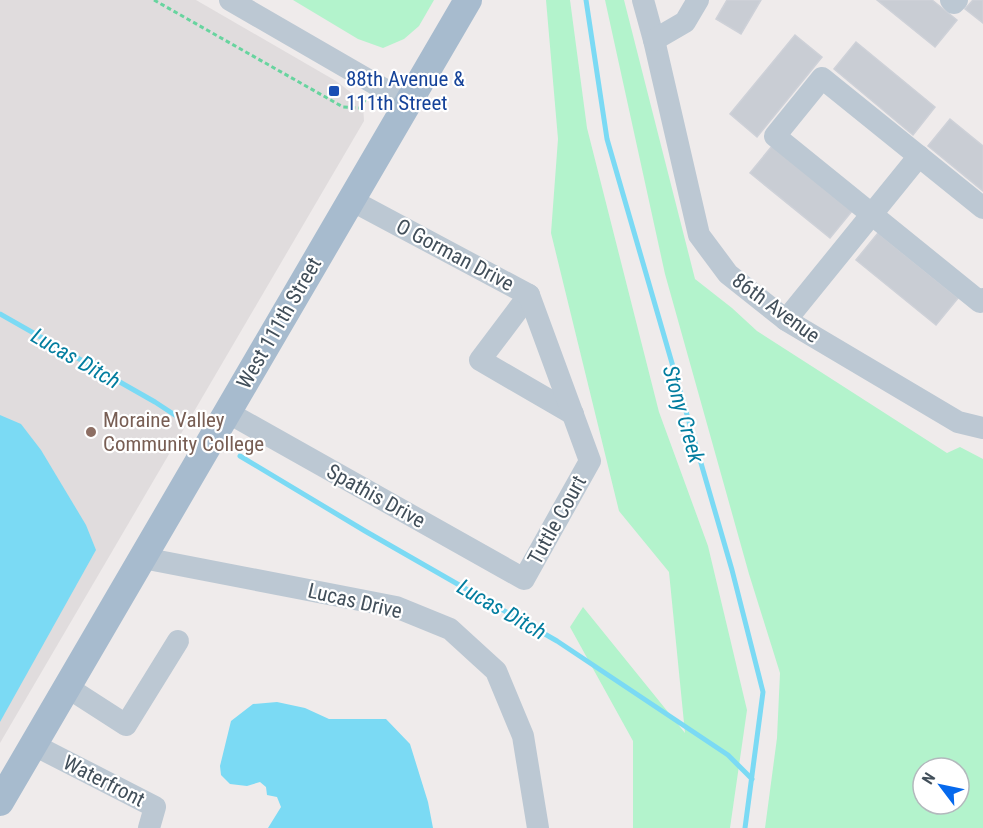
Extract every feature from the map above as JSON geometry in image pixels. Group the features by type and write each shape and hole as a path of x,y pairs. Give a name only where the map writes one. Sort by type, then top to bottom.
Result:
{"main road":[{"name":"West 111th Street","path":"0,802 468,0"}],"street":[{"path":"230,0 408,104"},
{"name":"86th Avenue","path":"644,0 699,235 728,274 786,320 958,422 983,428"},
{"path":"654,40 685,22 698,0"},
{"path":"951,0 954,3 957,0"},
{"path":"983,207 822,78 775,136 980,302 983,299"},
{"path":"786,320 918,156"},
{"name":"O Gorman Drive","path":"351,200 529,294 590,461"},
{"path":"529,294 480,360 573,414"},
{"name":"Spathis Drive","path":"228,412 524,579"},
{"name":"Tuttle Court","path":"524,579 590,461"},
{"name":"Lucas Drive","path":"143,558 396,607 450,629 496,671 523,736 538,828"},
{"path":"67,687 126,725 178,641"},
{"name":"Waterfront","path":"34,745 155,807 149,828"}],"path":[{"path":"154,0 325,98 343,107 360,108"}],"shaded area":[{"name":"Moraine Valley Community College","path":"0,0 196,0 336,81 363,105 364,121 0,743"}],"green space":[{"path":"293,0 434,0 419,26 404,39 383,48 358,39"},
{"path":"546,0 570,0 587,128 659,412 708,546 747,710 730,828 633,828 633,741 570,627 583,607 685,733 669,572 619,511 551,233 558,139"},
{"path":"605,0 624,0 695,279 757,331 947,453 960,447 983,459 983,828 765,828 777,738 780,673 749,574 665,274"}],"water":[{"path":"0,415 21,424 41,450 86,525 96,550 0,722"},
{"path":"277,702 305,708 329,719 386,719 410,744 428,802 433,828 268,828 281,807 277,797 267,795 266,787 260,782 247,786 230,784 221,775 220,766 231,721 253,704"}],"building":[{"path":"727,0 761,0 741,34 716,19"},
{"path":"877,0 932,0 957,20 935,47"},
{"path":"973,0 983,0 983,23 965,9"},
{"path":"795,35 822,57 757,137 730,114"},
{"path":"856,42 935,107 913,135 834,69"},
{"path":"950,119 983,146 983,191 928,146"},
{"path":"772,146 852,211 830,238 750,173"},
{"path":"878,233 958,298 936,325 856,260"}],"waterway":[{"name":"Stony Creek","path":"586,0 607,139 732,570 763,692 745,828"},
{"name":"Lucas Ditch","path":"0,314 155,402 184,421"},
{"name":"Lucas Ditch","path":"240,456 557,641 728,755 752,779"}],"place":[{"name":"88th Avenue & 111th Street","path":"334,91"},
{"name":"Moraine Valley Community College","path":"91,432"}]}
